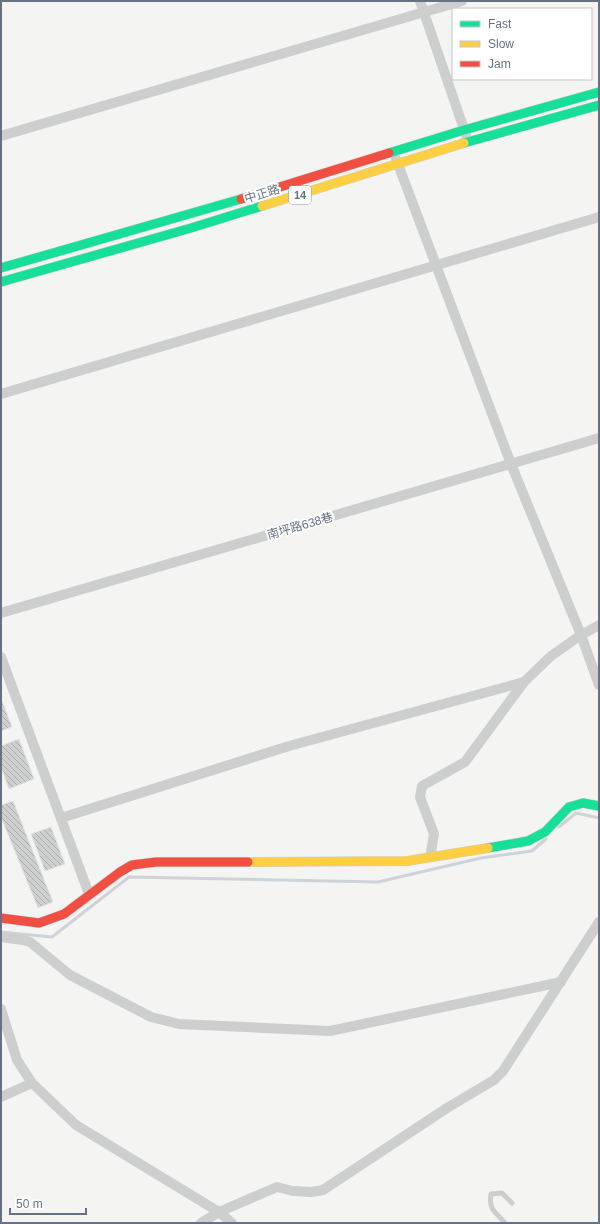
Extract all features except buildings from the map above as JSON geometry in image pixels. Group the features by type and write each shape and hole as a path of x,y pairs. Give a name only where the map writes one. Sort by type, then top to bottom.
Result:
{"main road":[{"name":"中正路","path":"1,268 206,210 394,151 599,92"},
{"name":"中正路","path":"1,282 191,228 469,142 599,106"},
{"path":"1,918 39,923 64,914 89,894 132,865 156,862 406,861 528,841 545,832 570,807 583,803 599,806"}],"street":[{"path":"420,1 469,142"},
{"path":"1,136 462,1"},
{"path":"394,151 511,464 581,635 599,685"},
{"path":"1,394 599,216"},
{"name":"南坪路638巷","path":"1,613 599,438"},
{"path":"430,857 434,834 420,797 422,786 465,762 524,682 551,656 581,635 599,625"},
{"path":"1,657 89,894"},
{"path":"61,818 289,746 524,682"},
{"path":"201,1223 219,1212 277,1187 292,1191 311,1192 323,1190 447,1108 494,1080 503,1071 599,922"},
{"path":"1,936 30,942 70,975 151,1016 179,1024 330,1031 560,982"},
{"path":"1,1009 16,1060 32,1083 76,1125 219,1212 232,1223"},
{"path":"1,1097 32,1083"}],"lane":[{"path":"505,1223 494,1212 490,1203 491,1194 502,1193 512,1203"}],"waterway":[{"path":"559,827 576,813 599,818"},
{"path":"1,932 52,937 129,877 378,882 481,858 532,851 546,839"}],"traffic: fast":[{"path":"389,153 599,92"},
{"path":"464,143 599,105"},
{"path":"1,268 241,199"},
{"path":"1,282 191,228 262,206"},
{"path":"488,848 528,841 545,832 569,807 583,803 599,806"}],"traffic: slow":[{"path":"262,206 464,143"},
{"path":"248,862 407,861 488,848"}],"traffic: jam":[{"path":"241,199 389,153"},
{"path":"1,918 39,923 64,914 120,872 132,865 156,862 248,862"}]}
